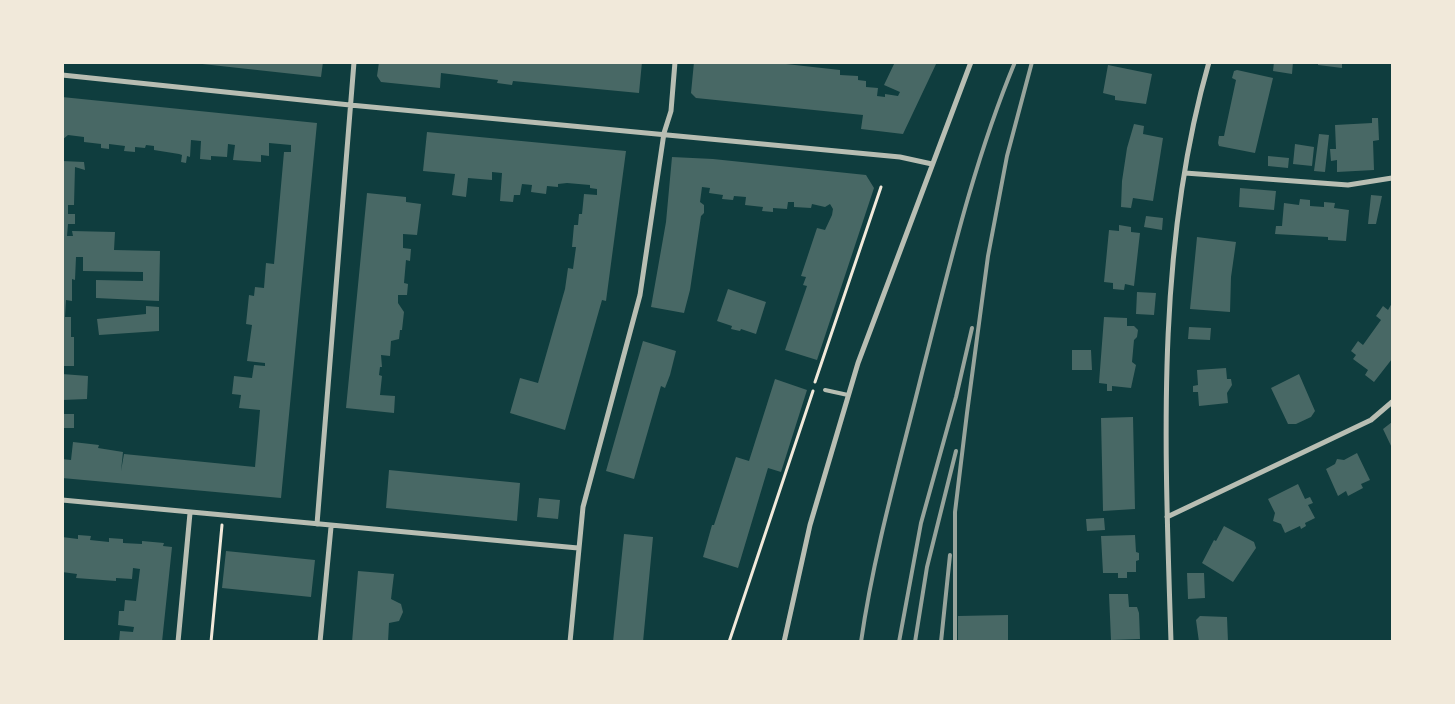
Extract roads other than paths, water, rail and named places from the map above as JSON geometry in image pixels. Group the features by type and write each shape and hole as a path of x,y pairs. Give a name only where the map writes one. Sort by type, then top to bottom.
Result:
{"street":[{"path":"317,524 354,62"},
{"path":"570,642 583,507 640,295 664,133 671,111 675,62"},
{"path":"784,642 810,525 858,363 971,62"},
{"path":"1171,642 1165,392 1171,281 1186,173 1201,90 1209,62"},
{"path":"62,75 350,105 664,133 900,157 932,164"},
{"path":"1186,173 1348,185 1392,178"},
{"path":"1167,517 1371,420 1392,402"},
{"path":"62,500 332,527 578,548"},
{"path":"178,642 190,513"},
{"path":"320,642 332,527"}],"lane":[{"path":"825,390 848,395"}],"railway":[{"path":"861,642 866,608 888,507 952,255 974,177 1015,62"},
{"path":"955,642 955,512 967,413 988,256 1007,156 1032,62"},
{"path":"899,642 921,523 956,397 972,328"},
{"path":"915,642 927,567 956,451"},
{"path":"941,642 950,555"}]}
